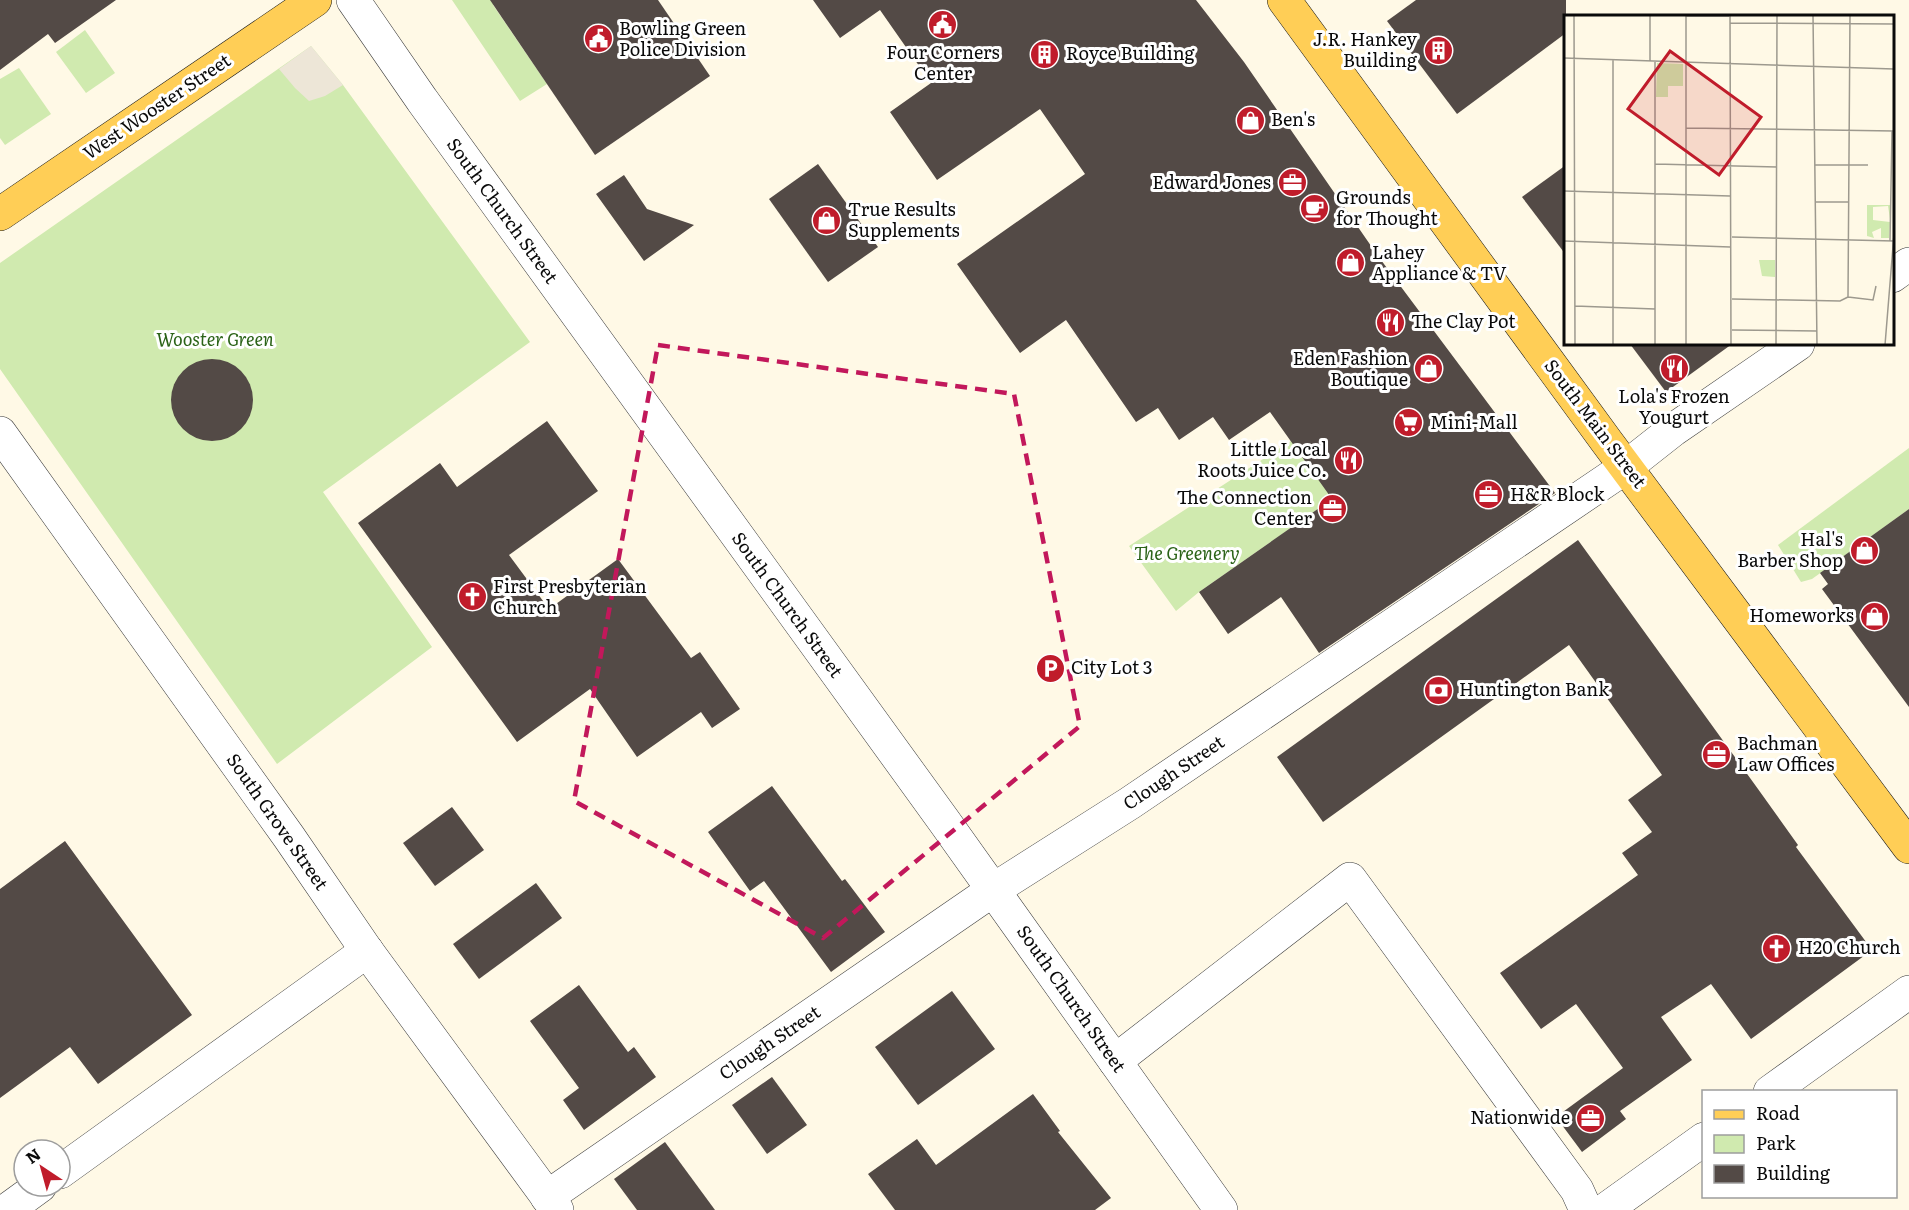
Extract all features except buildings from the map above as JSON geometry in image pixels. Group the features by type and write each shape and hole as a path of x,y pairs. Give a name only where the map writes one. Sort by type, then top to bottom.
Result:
{"main road":[{"name":"West Wooster Street","path":"0,214 315,0"},
{"name":"South Main Street","path":"1284,0 1626,467 1909,847"}],"street":[{"name":"South Church Street","path":"353,0 1221,1210"},
{"path":"1894,275 1909,264"},
{"name":"Clough Street","path":"552,1203 993,890 1130,802 1626,467 1673,430 1797,345"},
{"name":"South Grove Street","path":"0,433 289,837 367,951 552,1203"},
{"path":"1115,1061 1350,879 1577,1190 1586,1210"},
{"path":"72,1163 367,951"},
{"path":"1773,1090 1909,992"},
{"path":"1605,1210 1702,1140"},
{"path":"7,1210 24,1198"}],"highlighted area":[{"path":"658,345 1014,394 1080,726 823,938 574,801"}],"green space":[{"path":"452,0 500,0 493,5 547,84 520,101"},
{"path":"85,30 115,73 86,93 56,52"},
{"name":"Wooster Green","path":"311,46 343,85 530,342 323,492 432,647 277,764 0,369 0,263"},
{"path":"19,68 51,114 5,145 0,138 0,79"},
{"name":"The Greenery","path":"1291,441 1312,471 1337,452 1358,481 1199,592 1176,611 1129,546"},
{"path":"1909,448 1909,509 1812,579 1801,582 1778,545"}],"shaded area":[{"path":"311,46 343,85 325,96 309,101 279,69"}],"place":[{"name":"Four Corners Center","path":"943,24"},
{"name":"Bowling Green Police Division","path":"598,39"},
{"name":"J.R. Hankey Building","path":"1438,50"},
{"name":"Royce Building","path":"1045,54"},
{"name":"Ben's","path":"1250,120"},
{"name":"Edward Jones","path":"1292,183"},
{"name":"Grounds for Thought","path":"1315,208"},
{"name":"True Results Supplements","path":"827,220"},
{"name":"Lahey Appliance & TV","path":"1351,263"},
{"name":"The Clay Pot","path":"1390,322"},
{"name":"Lola's Frozen Yougurt","path":"1674,368"},
{"name":"Eden Fashion Boutique","path":"1429,369"},
{"name":"Mini-Mall","path":"1409,423"},
{"name":"Little Local Roots Juice Co.","path":"1348,460"},
{"name":"H&R Block","path":"1489,495"},
{"name":"The Connection Center","path":"1333,508"},
{"name":"Hal's Barber Shop","path":"1864,550"},
{"name":"First Presbyterian Church","path":"472,597"},
{"name":"Homeworks","path":"1875,616"},
{"name":"City Lot 3","path":"1050,668"},
{"name":"Huntington Bank","path":"1438,690"},
{"name":"Bachman Law Offices","path":"1716,754"},
{"name":"H20 Church","path":"1777,948"},
{"name":"Nationwide","path":"1591,1118"}]}
